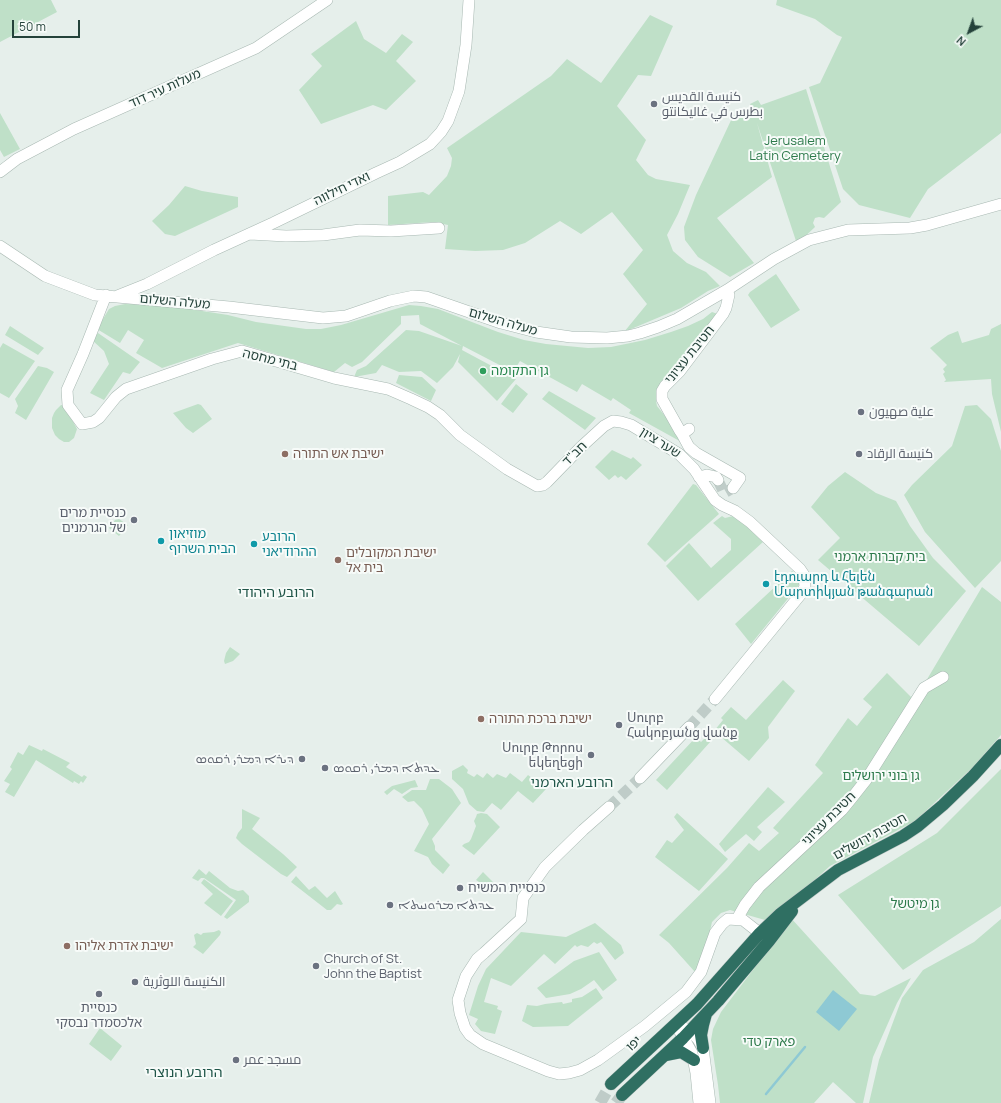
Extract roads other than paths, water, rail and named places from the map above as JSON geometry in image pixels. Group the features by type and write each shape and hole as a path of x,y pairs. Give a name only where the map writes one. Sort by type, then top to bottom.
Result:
{"highway":[{"name":"חטיבת ירושלים","path":"686,1035 738,978 801,899 811,889 838,870 903,836 918,826 943,805 973,776 1001,745"},
{"name":"חטיבת ירושלים","path":"676,1024 719,980 760,933 780,914 801,899"},
{"path":"703,1048 701,1035 702,1025 707,1012"},
{"name":"יפו","path":"611,1084 676,1024"},
{"path":"622,1096 686,1035"},
{"path":"665,1055 681,1052 694,1060"}],"street":[{"name":"מעלות עיר דוד","path":"0,172 17,159 74,129 256,48 327,0"},
{"name":"ואדי חילווה","path":"110,296 147,284 400,162 430,144 441,132 448,120 459,91 466,45 469,0"},
{"name":"מעלה השלום","path":"0,246 52,280 88,294 330,318 346,316 390,301 414,296 426,297 501,323 536,332 571,337 607,338 628,336 658,327 677,319 727,290 774,258 809,240 848,230 881,230 927,225 1001,204"},
{"path":"249,234 286,236 323,235 360,230 391,231 439,228"},
{"name":"מעלה השלום","path":"0,238 52,273 91,287 110,296"},
{"name":"חטיבת עציוני","path":"727,290 729,295 723,314 680,371 665,386 662,391 662,399 686,432 689,447 696,453 740,478 733,488"},
{"name":"בתי מחסה","path":"110,296 67,390 68,405 82,424 93,422 99,418 116,397 126,389 206,361 242,351 334,378 388,389 399,393 428,407 440,415 460,436 507,469 537,486"},
{"name":"שער ציון","path":"613,421 631,425 679,454 694,469 715,500 735,511 750,522 800,569 804,575 805,582 801,594 715,699"},
{"name":"חב\"ד","path":"537,486 548,482 581,447 613,421"},
{"path":"700,477 707,475 716,477 718,480"},
{"name":"חטיבת עציוני","path":"737,919 744,904 759,887 832,820 851,799 866,780 924,688 943,676"},
{"path":"640,778 689,727"},
{"path":"609,807 545,867 523,898 521,919 477,959 466,976 458,1000 460,1013 466,1030 478,1041 548,1071 559,1074 569,1073 590,1065 686,992 701,972 715,932 728,919 743,920 769,941"},
{"path":"676,1024 686,1035 692,1053 700,1103"},
{"path":"686,1035 698,1039 703,1048 710,1103"}],"water":[{"path":"833,990 857,1009 839,1031 816,1012"}],"waterway":[{"path":"766,1094 805,1047"}],"tunnel":[{"path":"718,480 724,493 733,488"},
{"path":"689,727 715,699"},
{"path":"609,807 640,778"},
{"path":"600,1103 611,1084"},
{"path":"616,1103 622,1095"}],"place":[{"name":"كنيسة القديس بطرس في غاليكانتو","path":"654,104"},
{"name":"גן התקומה","path":"483,371"},
{"name":"علية صهيون","path":"861,412"},
{"name":"ישיבת אש התורה","path":"285,454"},
{"name":"كنيسة الرقاد","path":"859,454"},
{"name":"כנסיית מרים של הגרמנים","path":"134,520"},
{"name":"מוזיאון הבית השרוף","path":"161,541"},
{"name":"הרובע ההרודיאני","path":"254,544"},
{"name":"ישיבת המקובלים בית אל","path":"338,560"},
{"name":"էդուարդ և Հելեն Մարտիկյան թանգարան","path":"766,584"},
{"name":"ישיבת ברכת התורה","path":"481,719"},
{"name":"Սուրբ Հակոբյանց վանք","path":"619,725"},
{"name":"Սուրբ Թորոս եկեղեցի","path":"591,755"},
{"name":"ܕܝܪܐ ܕܡܪܝ ܪܩܘܣ","path":"302,759"},
{"name":"ܥܕܬܐ ܕܡܪܝ ܪܩܘܣ","path":"325,768"},
{"name":"כנסיית המשיח","path":"460,888"},
{"name":"ܥܕܬܐ ܡܪܘܢܝܬܐ","path":"390,905"},
{"name":"ישיבת אדרת אליהו","path":"67,946"},
{"name":"Church of St. John the Baptist","path":"316,966"},
{"name":"الكنيسة اللوثرية","path":"135,982"},
{"name":"כנסיית אלכסמדר נבסקי","path":"99,994"},
{"name":"مسجد عمر","path":"236,1060"}],"district":[{"name":"הרובע היהודי","path":"276,593"},
{"name":"הרובע הארמני","path":"572,783"},
{"name":"הרובע הנוצרי","path":"184,1073"}],"park label":[{"name":"Jerusalem Latin Cemetery","path":"795,148"},
{"name":"בית קברות ארמני","path":"880,557"},
{"name":"גן בוני ירושלים","path":"881,776"},
{"name":"גן מיטשל","path":"915,904"},
{"name":"פארק טדי","path":"769,1042"}]}
